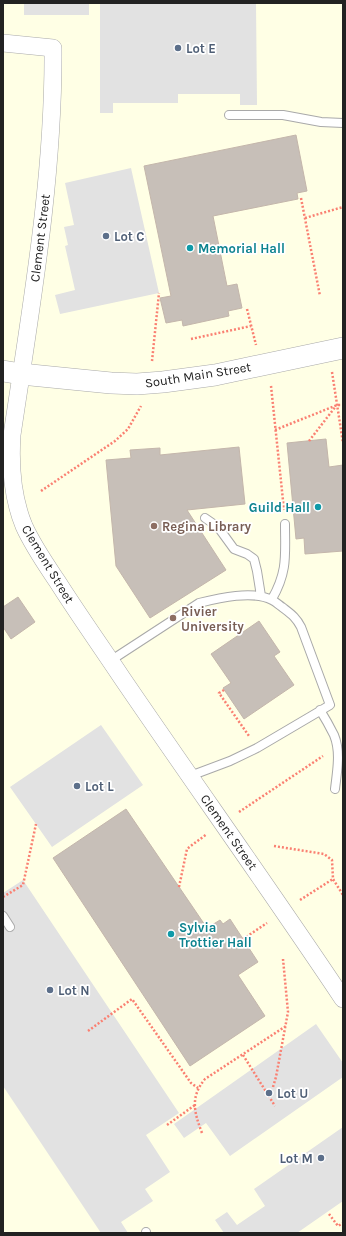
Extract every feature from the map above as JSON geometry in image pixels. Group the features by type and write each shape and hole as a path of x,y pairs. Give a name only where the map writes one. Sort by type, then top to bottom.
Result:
{"street":[{"name":"Clement Street","path":"3,43 53,48 48,178 34,291 12,372 12,435 10,453 14,493 24,527 37,550 110,661 289,918 343,999"},
{"name":"South Main Street","path":"12,372 137,384 215,375 343,348"}],"lane":[{"path":"229,115 283,116 321,122 343,123"},
{"path":"206,518 218,526 234,549 247,554 254,559 258,571 261,596"},
{"path":"272,599 279,586 285,563 285,524"},
{"path":"110,661 199,603 247,595 261,596 272,599 296,617 330,704 257,748 230,761 190,776"},
{"path":"320,710 334,736 337,750 338,763 335,789"},
{"path":"3,916 10,927"}],"path":[{"path":"301,198 320,296"},
{"path":"305,218 343,207"},
{"path":"152,364 159,293"},
{"path":"247,309 256,348"},
{"path":"191,339 251,326"},
{"path":"331,369 343,443"},
{"path":"271,383 285,524"},
{"path":"41,491 114,441 128,429 143,402"},
{"path":"309,441 337,405"},
{"path":"275,430 337,405 343,405"},
{"path":"224,690 219,693 257,748"},
{"path":"239,812 328,754"},
{"path":"3,897 23,885 36,824"},
{"path":"180,887 187,850 207,834"},
{"path":"274,846 324,854 332,860 333,879 343,895"},
{"path":"298,902 333,879"},
{"path":"243,939 268,922"},
{"path":"273,1087 288,1012 283,959"},
{"path":"88,1031 132,999 191,1083 198,1088"},
{"path":"202,1133 195,1105 198,1088 205,1079 286,1026"},
{"path":"242,1055 275,1106"},
{"path":"167,1125 195,1105"},
{"path":"329,1214 338,1226 343,1223"}],"shaded area":[{"name":"Rivier University","path":"3,3 343,3 343,1233 3,1233"},
{"path":"24,3 89,3 89,15 24,15"},
{"name":"Lot E","path":"100,3 256,3 257,105 240,105 240,94 178,94 178,103 113,103 113,113 100,113"},
{"name":"Lot C","path":"131,168 159,293 60,314 55,295 75,290 65,246 68,245 64,227 74,225 65,183"},
{"name":"Lot L","path":"101,725 143,785 52,847 10,787"},
{"name":"Lot N","path":"23,880 179,1113 146,1135 170,1172 145,1189 153,1201 121,1222 128,1233 101,1233 3,1086 3,893"},
{"name":"Lot U","path":"316,1024 343,1063 343,1077 230,1156 206,1123 184,1138 174,1124"},
{"name":"Lot M","path":"343,1127 343,1201 297,1233 224,1233 215,1220 227,1212 237,1225 265,1206 254,1189"}],"building":[{"name":"Memorial Hall","path":"296,135 307,191 297,193 298,199 213,216 227,286 237,284 242,308 228,311 229,316 183,326 182,320 166,323 160,298 171,296 144,166"},
{"name":"Guild Hall","path":"326,439 329,467 343,465 343,551 305,554 304,538 296,539 287,443"},
{"name":"Regina Library","path":"239,447 245,504 187,510 226,570 150,618 116,566 106,460 131,458 130,450 160,448 160,455"},
{"path":"18,597 35,622 11,639 3,627 3,607"},
{"path":"259,621 280,652 274,656 294,685 244,719 223,688 231,683 211,654"},
{"name":"Sylvia Trottier Hall","path":"126,809 207,928 220,920 223,924 230,919 258,962 238,975 265,1016 190,1066 53,858"}],"place":[{"name":"Lot E","path":"178,48"},
{"name":"Lot C","path":"106,236"},
{"name":"Memorial Hall","path":"190,248"},
{"name":"Guild Hall","path":"318,507"},
{"name":"Regina Library","path":"154,526"},
{"name":"Rivier University","path":"173,618"},
{"name":"Lot L","path":"77,786"},
{"name":"Sylvia Trottier Hall","path":"171,934"},
{"name":"Lot N","path":"50,990"},
{"name":"Lot U","path":"269,1093"},
{"name":"Lot M","path":"321,1158"}]}
